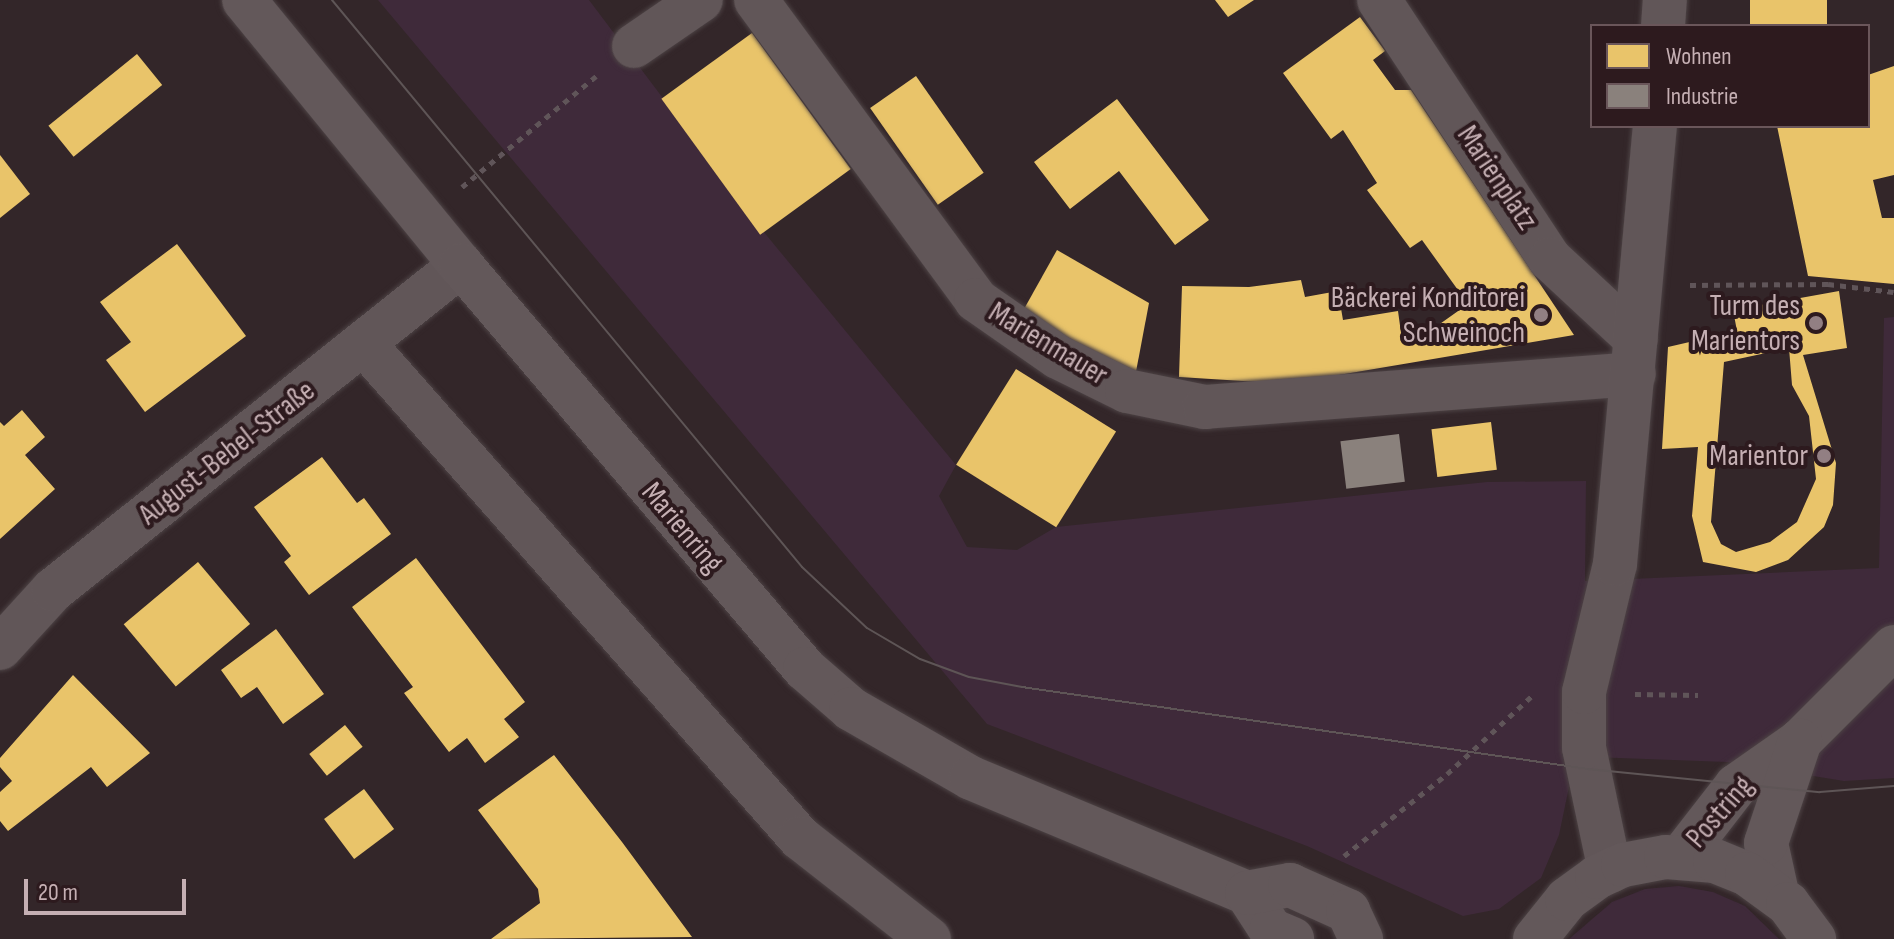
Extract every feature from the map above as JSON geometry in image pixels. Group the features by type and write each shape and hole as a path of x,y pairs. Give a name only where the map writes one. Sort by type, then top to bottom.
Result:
{"main road":[{"name":"Marienring","path":"244,0 461,265 759,620 851,709 971,778 1247,893"},
{"name":"Postring","path":"1681,857 1736,786 1800,741 1894,647"},
{"name":"Postring","path":"1777,893 1766,843 1800,741"},
{"path":"1535,939 1567,899 1610,871 1651,858 1681,857 1731,867 1777,893 1814,939"},
{"path":"1292,939 1271,930 1247,893 1290,885 1348,911 1361,939"}],"street":[{"path":"634,46 701,0"},
{"name":"Marienmauer","path":"756,0 976,300 1058,357 1127,391 1205,407 1635,356"},
{"name":"Marienplatz","path":"1379,0 1550,259 1635,356"},
{"path":"1663,24 1665,0"},
{"path":"1610,871 1584,693 1615,564 1655,128"},
{"name":"August-Bebel-Straße","path":"0,648 53,590 461,265"},
{"path":"364,344 800,838 929,939"}],"path":[{"path":"494,158 634,46"},
{"path":"452,177 470,199"},
{"path":"1641,285 1828,284 1894,292"},
{"path":"1336,868 1543,687 1584,693 1698,695"}],"shaded area":[{"path":"378,0 589,0 763,231 956,465 939,496 967,547 1017,550 1056,527 1487,482 1586,481 1585,581 1879,568 1884,318 1894,317 1894,778 1844,781 1727,762 1565,756 1569,787 1559,835 1541,878 1499,909 1463,916 1307,846 987,724"},
{"path":"1679,886 1713,892 1745,906 1779,939 1569,939 1612,902 1645,889"}],"building: Wohnen":[{"path":"1215,0 1254,0 1228,17"},
{"path":"1750,0 1827,0 1827,24 1750,24"},
{"path":"1360,17 1385,51 1373,60 1395,90 1411,90 1574,335 1321,378 1259,382 1179,377 1182,286 1249,287 1301,280 1305,297 1338,291 1343,320 1398,311 1402,340 1420,338 1468,304 1422,240 1410,248 1367,190 1377,183 1343,130 1331,139 1283,73"},
{"path":"752,33 851,169 760,235 661,99"},
{"path":"137,54 162,85 74,157 48,126"},
{"path":"1894,66 1894,175 1873,180 1882,218 1894,218 1894,284 1808,276 1777,128 1870,128 1870,74"},
{"path":"916,76 984,173 938,205 870,108"},
{"path":"1117,99 1209,220 1175,245 1119,171 1070,209 1034,162"},
{"path":"0,155 30,194 0,218"},
{"path":"177,244 246,336 145,412 106,360 131,342 100,302"},
{"path":"1057,250 1149,303 1135,377 1019,318"},
{"name":"Marientor","path":"1839,291 1847,348 1803,355 1836,463 1833,505 1824,527 1788,560 1756,572 1703,562 1692,516 1698,447 1662,449 1668,347 1737,331 1733,310","holes":["1789,348 1792,385 1809,416 1816,479 1797,522 1770,542 1736,552 1721,544 1711,522 1724,362"]},
{"path":"1016,369 1116,432 1056,527 956,465"},
{"path":"22,410 45,437 25,455 55,489 0,539 0,422 4,426"},
{"path":"1491,422 1497,470 1437,477 1431,429"},
{"path":"322,457 357,503 364,498 391,534 309,595 284,562 291,556 254,507"},
{"path":"416,558 525,702 504,719 519,737 485,763 467,738 449,752 404,693 413,687 352,607"},
{"path":"198,562 250,624 176,686 124,624"},
{"path":"276,629 324,694 283,724 257,687 241,698 221,670"},
{"path":"73,675 150,753 107,787 91,767 8,831 0,821 0,792 12,781 0,767 0,758"},
{"path":"345,725 363,747 327,776 309,754"},
{"path":"554,755 692,937 491,939 540,903 538,889 478,810"},
{"path":"364,789 394,829 354,859 324,819"}],"building: Industrie":[{"path":"1399,434 1405,482 1346,489 1340,441"}],"tram line":[{"path":"332,0 802,567 867,628 920,659 969,677 1022,687 1588,769 1820,792 1894,786"}],"place":[{"name":"Bäckerei Konditorei Schweinoch","path":"1541,315"},
{"name":"Turm des Marientors","path":"1816,323"},
{"name":"Marientor","path":"1824,456"}]}
